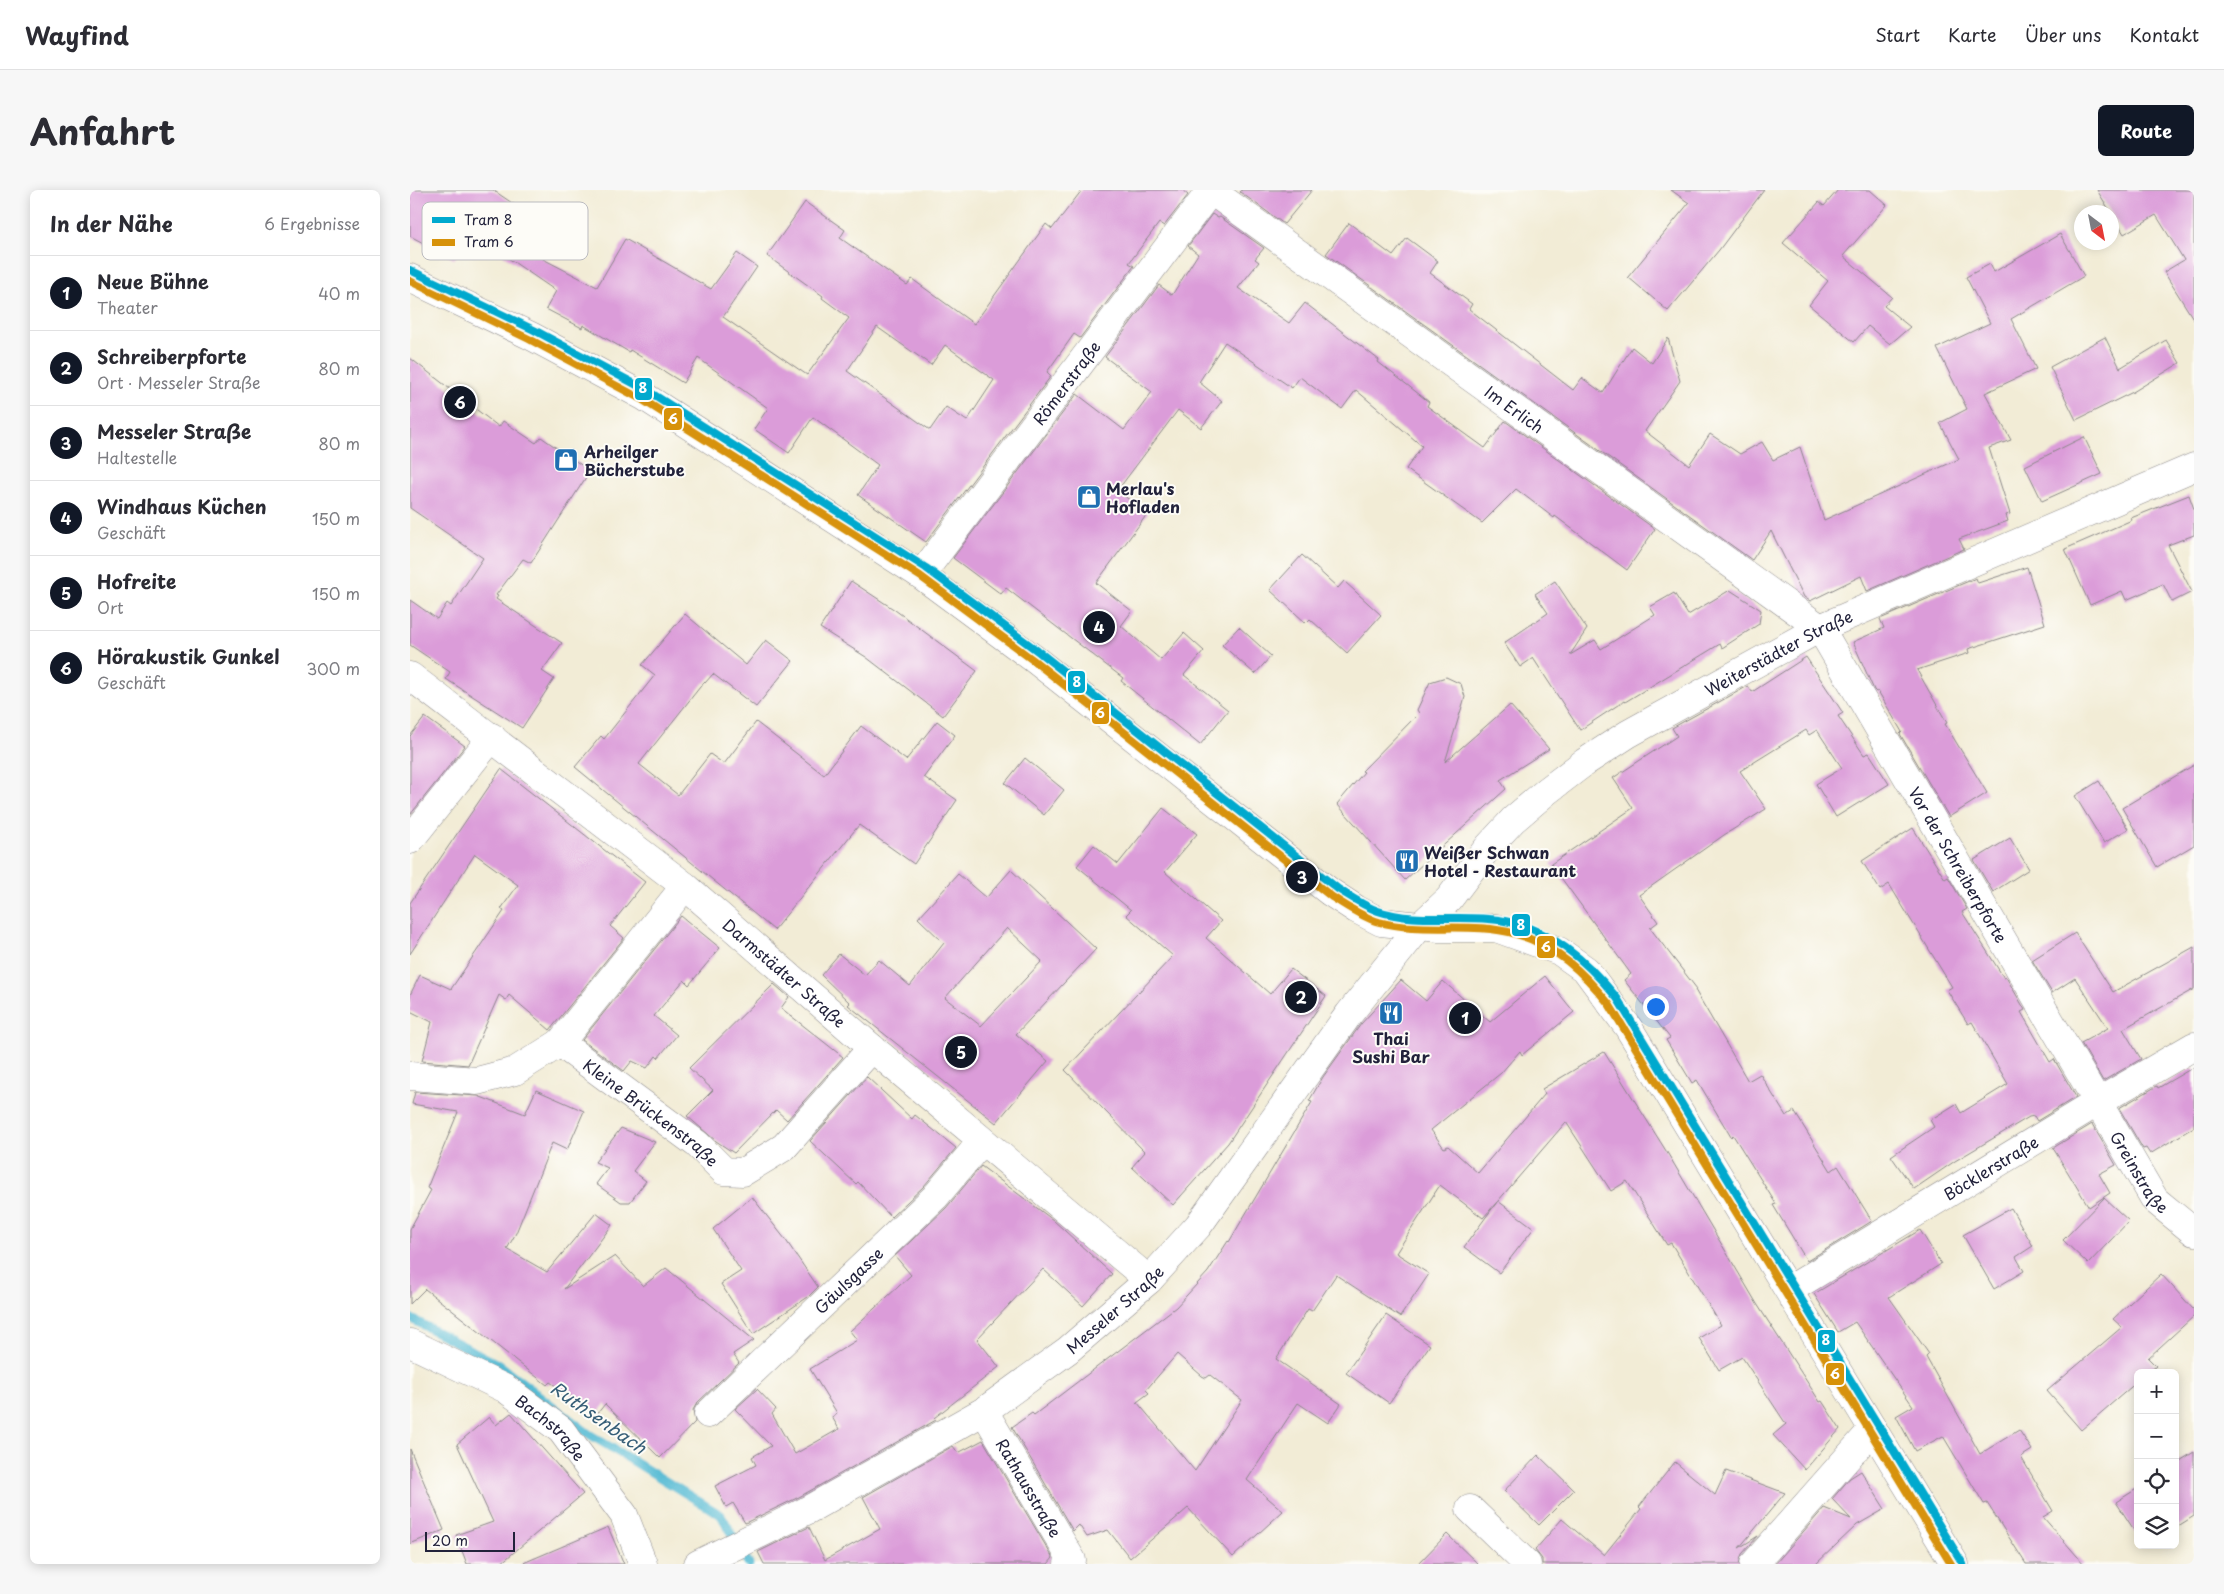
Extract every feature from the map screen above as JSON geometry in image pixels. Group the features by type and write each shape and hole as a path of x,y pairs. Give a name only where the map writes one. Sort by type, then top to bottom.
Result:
{"street":[{"name":"Römerstraße","path":"920,575 1210,190"},
{"name":"Im Erlich","path":"1210,190 1820,628"},
{"path":"410,278 531,336 645,397 920,575 1033,658 1330,892 1356,909 1381,922 1420,927 1496,928 1559,951 1586,970 1628,1027 1955,1564"},
{"name":"Weiterstädter Straße","path":"1420,927 1449,899 1501,833 1547,791 1628,734 1820,628 2194,467"},
{"name":"Vor der Schreiberpforte","path":"1820,628 2098,1102"},
{"name":"Darmstädter Straße","path":"410,676 685,886 872,1048 1149,1280"},
{"path":"410,840 492,737"},
{"path":"410,1076 477,1081 515,1071 560,1043 685,886"},
{"name":"Messeler Straße","path":"698,1564 806,1511 984,1411 1068,1350 1149,1280 1198,1226 1349,1014 1420,927"},
{"name":"Kleine Brückenstraße","path":"560,1043 697,1144 724,1171 743,1172 784,1147 872,1048"},
{"name":"Böcklerstraße","path":"1789,1290 2098,1102 2194,1046"},
{"name":"Greinstraße","path":"2098,1102 2155,1200 2194,1232"},
{"name":"Gäulsgasse","path":"708,1414 936,1197 982,1141"},
{"name":"Bachstraße","path":"410,1343 506,1389 561,1430 624,1515 643,1564"},
{"name":"Rathausstraße","path":"984,1411 1072,1560 1068,1564"},
{"path":"1754,1564 1874,1430"},
{"path":"1470,1509 1527,1564"}],"building":[{"path":"410,190 493,190 511,202 422,202 422,242 410,236"},
{"path":"1082,190 1182,190 1188,195 1164,226 1159,223 1129,263 1134,266 1080,338 1074,334 1047,372 1051,376 926,542 858,495 878,465 813,417 789,453 754,429 768,408 698,358 683,383 630,350 629,352 583,325 582,328 546,309 556,291 511,260 545,260 597,287 625,239 711,289 737,253 757,267 723,317 807,375 849,318 822,298 823,296 767,256 805,202 845,230 840,238 907,285 912,279 974,324 1046,224 1052,229","holes":["877,327 931,365 945,345 994,380 967,421 946,407 930,430 847,371"]},
{"path":"1242,190 1312,190 1284,224 1240,192"},
{"path":"1671,190 1764,190 1719,250 1668,311 1628,277 1689,203"},
{"path":"1838,190 1870,190 1887,205 1843,256 1892,297 1884,306 1910,327 1890,344 1868,326 1854,342 1809,305 1828,281 1783,243 1819,202 1824,206"},
{"path":"2097,190 2194,190 2194,320 2164,272 2184,260 2156,215 2124,234 2119,226 2119,205 2106,205"},
{"path":"1212,214 1218,218 1220,217 1264,248 1255,259 1259,262 1238,288 1289,323 1305,303 1379,360 1378,362 1429,402 1427,406 1485,448 1505,421 1655,529 1627,570 1516,489 1482,523 1406,469 1422,446 1356,390 1342,409 1300,377 1292,388 1225,342 1199,382 1222,401 1201,428 1178,410 1117,491 1148,513 1096,583 1132,611 1121,626 1161,660 1184,633 1204,651 1184,675 1228,710 1200,745 1121,681 1123,678 1006,588 1001,594 953,558 1077,394 1124,430 1152,392 1105,357 1159,285 1172,295 1198,254 1188,246"},
{"path":"1349,223 1393,256 1407,238 1438,261 1430,273 1472,304 1469,309 1573,390 1582,378 1603,393 1632,347 1652,363 1668,338 1680,381 1645,431 1689,465 1710,434 1740,454 1762,442 1773,460 1800,447 1824,520 1959,459 1940,423 1967,409 1937,348 1990,323 1966,277 1990,264 1994,272 2060,234 2084,276 2011,319 2036,369 1985,393 2011,440 1989,448 2010,514 2006,515 2008,521 1959,539 1964,549 1867,591 1861,576 1810,601 1804,597 1771,531 1752,560 1326,254"},
{"path":"2105,337 2120,368 2166,340 2180,363 2133,392 2076,420 2050,367"},
{"path":"410,358 499,427 503,421 536,443 541,437 590,471 531,563 523,559 496,595 498,596 496,599 562,643 542,671 554,679 522,728 446,679 450,672 410,645 410,600 437,619 447,603 451,606 483,558 410,508"},
{"path":"2084,437 2102,474 2042,501 2025,466"},
{"path":"2189,495 2194,509 2194,535 2168,545 2192,592 2172,602 2163,584 2126,600 2122,591 2090,605 2065,549 2132,520 2131,518"},
{"path":"1302,555 1338,588 1344,581 1381,615 1347,653 1310,619 1306,623 1270,590"},
{"path":"2027,567 2045,624 1968,649 1969,653 1917,670 1947,723 1945,724 1987,793 1949,817 1900,734 1902,732 1878,691 1874,690 1853,642 1884,628 1880,619 1976,578 1978,583"},
{"path":"851,581 895,610 977,671 943,716 866,657 820,628"},
{"path":"1555,581 1587,629 1570,655 1595,640 1601,649 1655,615 1650,607 1674,593 1688,615 1730,590 1761,610 1759,624 1722,648 1720,644 1624,701 1580,730 1533,658 1520,667 1504,643 1548,613 1535,594"},
{"path":"685,614 746,665 766,640 793,661 756,707 713,674 704,682 639,764 678,795 710,754 724,764 756,722 824,775 861,726 906,760 937,721 955,735 924,777 957,800 914,864 859,825 774,930 575,767 601,736 604,739 655,675 642,665"},
{"path":"1239,627 1271,656 1255,674 1222,645"},
{"path":"1806,657 1843,713 1838,716 1864,755 1869,753 1889,784 1836,817 1816,784 1842,768 1817,730 1809,735 1806,730 1740,771 1766,809 1724,835 1639,895 1658,922 1650,928 1697,989 1695,990 1748,1081 1760,1074 1786,1116 1794,1111 1831,1171 1838,1166 1872,1221 1807,1261 1773,1205 1776,1204 1733,1135 1731,1137 1697,1080 1692,1083 1666,1040 1670,1038 1624,980 1631,974 1551,864 1633,808 1613,778 1677,736 1672,728 1748,686 1752,692"},
{"path":"1446,677 1461,684 1465,697 1445,762 1510,705 1549,749 1500,780 1506,789 1405,880 1337,804 1364,772 1362,771 1419,713 1417,710 1430,682"},
{"path":"425,717 465,746 410,815 410,736"},
{"path":"1025,758 1064,790 1044,815 1005,783"},
{"path":"2194,765 2194,845 2157,867 2122,808"},
{"path":"501,769 645,882 610,926 624,938 550,1030 509,995 506,1000 499,995 468,1065 422,1061 432,1022 410,1011 410,995 420,975 451,989 504,911 501,909 518,885 475,854 410,954 410,903"},
{"path":"2099,781 2128,829 2104,843 2075,796"},
{"path":"1163,808 1197,834 1165,872 1221,921 1206,938 1270,994 1291,969 1326,996 1228,1143 1173,1205 1132,1167 1145,1152 1065,1070 1173,956 1126,915 1131,910 1077,866 1094,845 1118,864"},
{"path":"1913,828 1945,879 1948,877 1967,909 1962,912 2004,978 2006,977 2025,1010 2021,1012 2050,1062 2054,1059 2076,1097 2037,1121 2034,1116 2029,1117 1955,1161 1914,1189 1891,1156 1934,1127 1930,1120 1956,1104 1961,1113 2008,1084 1972,1022 1968,1024 1947,990 1952,987 1889,884 1880,890 1862,861"},
{"path":"2010,838 2029,869 1993,892 1974,860"},
{"path":"1011,870 1096,949 1016,1034 1048,1061 996,1123 848,1005 850,1003 821,975 839,954 865,975 879,960 910,986 944,943 918,918 958,874 986,898","holes":["1007,928 1042,961 981,1026 945,998"]},
{"path":"681,916 720,948 689,985 684,980 654,1016 677,1035 647,1068 632,1061 624,1071 582,1040"},
{"path":"2075,933 2113,992 2194,947 2194,989 2123,1029 2141,1059 2103,1081 2081,1043 2108,1028 2075,978 2052,993 2032,960"},
{"path":"1545,976 1574,1012 1522,1055 1520,1051 1501,1073 1431,1130 1444,1148 1448,1146 1478,1173 1545,1094 1542,1089 1604,1052 1668,1154 1757,1304 1820,1402 1822,1401 1840,1429 1805,1470 1773,1435 1786,1424 1742,1357 1719,1370 1699,1338 1721,1325 1671,1243 1667,1245 1627,1181 1611,1191 1566,1122 1498,1201 1534,1228 1499,1273 1464,1247 1497,1202 1483,1218 1440,1185 1396,1253 1429,1274 1400,1317 1336,1275 1312,1311 1308,1309 1276,1359 1341,1404 1328,1423 1298,1403 1247,1480 1283,1511 1233,1557 1188,1508 1130,1558 1108,1530 1087,1537 1079,1525 1073,1531 1012,1427 1032,1413 1034,1415 1176,1307 1208,1272 1229,1242 1312,1102 1309,1101 1323,1077 1361,1024 1401,980 1426,1001 1443,981 1490,1022","holes":["1177,1354 1206,1378 1210,1375 1242,1400 1195,1471 1137,1402 1149,1393 1146,1390"]},
{"path":"774,984 789,997 781,1008 843,1057 787,1120 776,1110 734,1153 716,1141 687,1116 713,1090 689,1068"},
{"path":"2194,1067 2194,1127 2150,1154 2146,1148 2143,1149 2119,1108"},
{"path":"867,1077 912,1119 915,1115 956,1148 924,1186 891,1217 858,1182 856,1184 810,1141"},
{"path":"536,1090 584,1111 567,1150 552,1143 516,1233 507,1249 547,1272 596,1213 612,1225 564,1289 615,1256 643,1286 666,1268 754,1340 733,1354 739,1363 697,1403 693,1410 695,1422 660,1458 605,1404 597,1414 550,1382 547,1385 425,1289 410,1304 410,1229 431,1190 427,1188 458,1112 412,1104 415,1092 478,1096 525,1114"},
{"path":"2092,1124 2116,1165 2099,1174 2110,1193 2089,1207 2053,1148"},
{"path":"621,1128 655,1142 633,1171 646,1181 630,1202 621,1202 596,1184 608,1168 595,1162"},
{"path":"981,1166 1053,1220 1112,1274 1083,1306 1043,1269 977,1339 999,1367 934,1418 936,1420 799,1497 745,1523 733,1503 726,1507 715,1486 756,1465 752,1457 771,1446 735,1409 757,1389 776,1409 772,1414 795,1454 839,1429 832,1417 837,1413 810,1369 857,1340 850,1331 911,1275 895,1256 946,1208"},
{"path":"752,1197 785,1239 818,1287 808,1297 753,1334 721,1284 741,1271 713,1229"},
{"path":"2104,1198 2129,1221 2088,1264 2063,1240"},
{"path":"2011,1208 2033,1246 2016,1257 2024,1271 1994,1289 1963,1235"},
{"path":"1920,1230 1941,1264 1889,1297 1929,1354 1926,1357 1980,1454 2019,1430 2032,1450 2021,1457 2053,1511 2043,1517 2084,1564 2026,1564 1987,1503 1984,1504 1943,1436 1915,1451 1896,1416 1913,1406 1855,1322 1838,1332 1814,1294"},
{"path":"2161,1274 2194,1310 2194,1316 2148,1358 2156,1366 2153,1369 2134,1369 2134,1384 2081,1430 2047,1391 2122,1327 2113,1319"},
{"path":"1386,1315 1430,1345 1389,1403 1346,1373"},
{"path":"511,1413 583,1494 500,1564 467,1564 456,1535 493,1522 457,1444 489,1417 496,1425"},
{"path":"983,1440 1053,1558 1048,1564 764,1564 758,1552 809,1527 825,1560 880,1529 863,1497 953,1446 958,1453"},
{"path":"410,1449 444,1530 410,1544"},
{"path":"2194,1452 2194,1516 2179,1525 2179,1504 2179,1461"},
{"path":"1538,1455 1574,1490 1539,1525 1504,1491"},
{"path":"1675,1462 1715,1495 1726,1471 1785,1493 1739,1548 1758,1536 1742,1554 1739,1564 1542,1564 1542,1559 1535,1550 1562,1519 1604,1555"},
{"path":"1861,1471 1885,1509 1857,1525 1816,1564 1775,1564 1824,1508 1851,1519 1832,1499 1850,1478"},
{"path":"2134,1491 2134,1530 2116,1502"},
{"path":"608,1527 624,1564 521,1564"},
{"path":"1447,1534 1478,1564 1418,1564"}],"waterway":[{"name":"Ruthsenbach","path":"410,1318 501,1366 589,1434 721,1515 749,1564"}],"tram line":[{"name":"8","path":"410,270 534,330 648,391 926,568 1039,652 1338,889 1368,907 1393,915 1408,917 1484,918 1499,920 1535,930 1566,948 1593,971 1617,998 1963,1564"},
{"name":"6","path":"410,281 529,339 643,400 920,576 1033,660 1332,897 1355,911 1373,920 1396,925 1499,930 1530,939 1568,961 1609,1004 1951,1564"}],"place":[{"name":"Hörakustik Gunkel","path":"460,402"},
{"name":"Arheilger Bücherstube","path":"566,460"},
{"name":"Merlau's Hofladen","path":"1089,497"},
{"name":"Windhaus Küchen","path":"1099,627"},
{"name":"Weißer Schwan Hotel - Restaurant","path":"1407,861"},
{"name":"Messeler Straße","path":"1302,877"},
{"name":"Schreiberpforte","path":"1301,997"},
{"name":"Thai Sushi Bar","path":"1391,1013"},
{"name":"Neue Bühne","path":"1465,1018"},
{"name":"Hofreite","path":"961,1052"}]}
